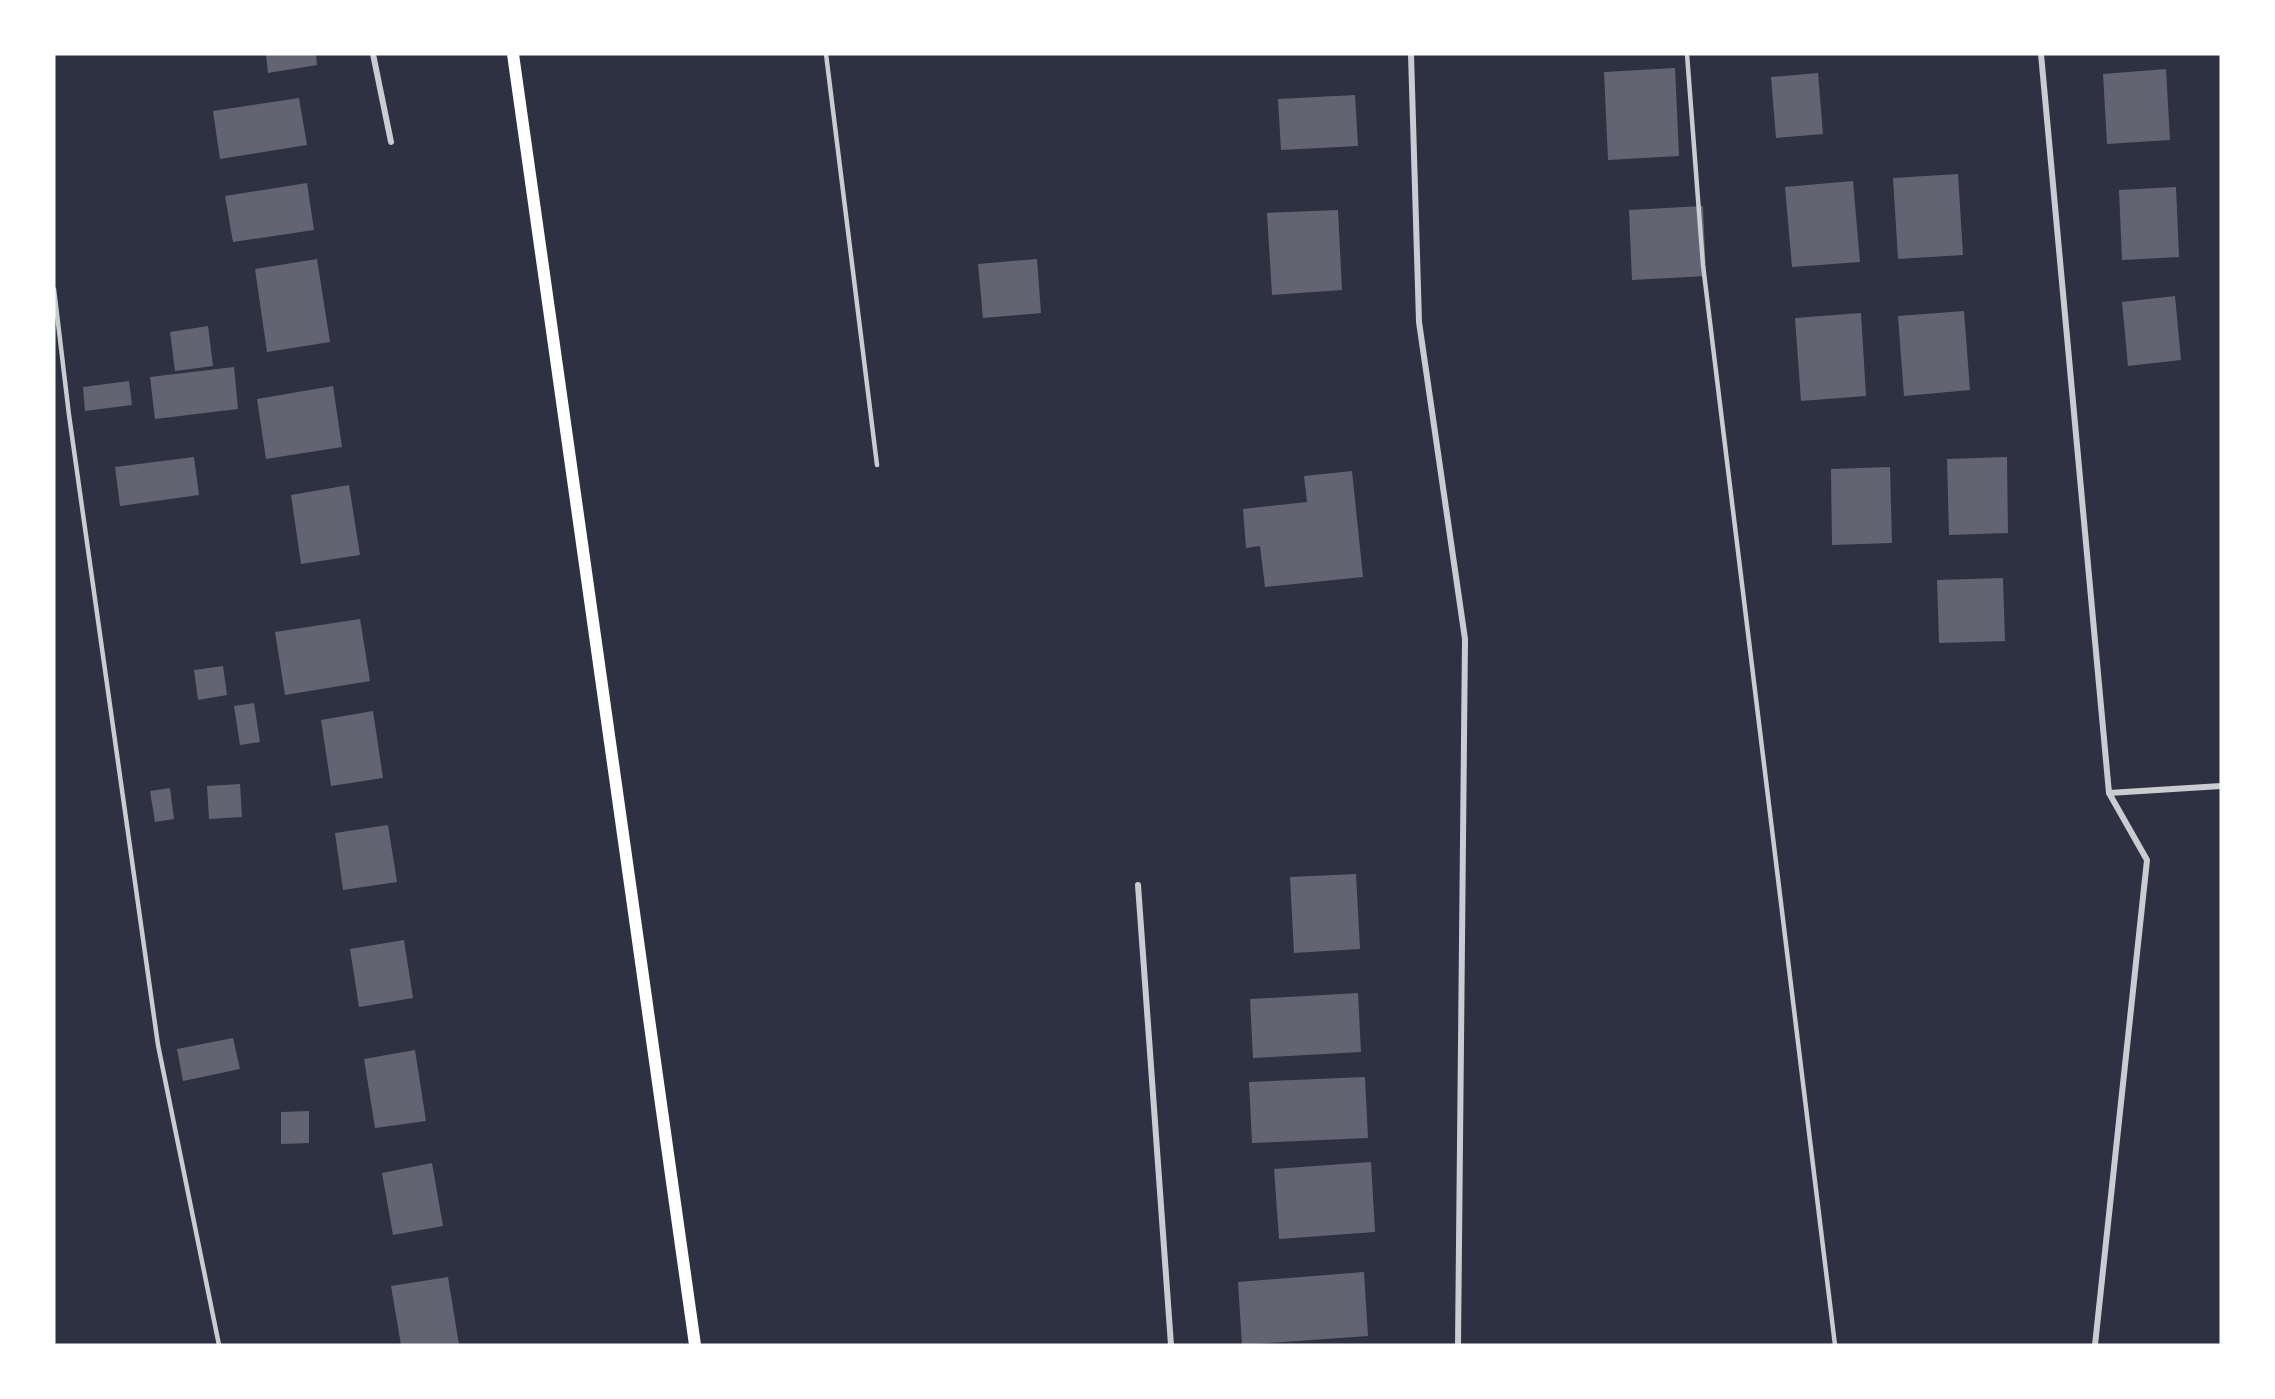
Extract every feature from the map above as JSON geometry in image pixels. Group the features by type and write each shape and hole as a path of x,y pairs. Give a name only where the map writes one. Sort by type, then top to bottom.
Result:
{"main road":[{"path":"513,54 695,1345"}],"street":[{"path":"373,54 391,142"},
{"path":"1411,54 1419,322 1465,639 1458,1345"},
{"path":"2041,54 2109,793 2147,861 2095,1345"},
{"path":"2109,793 2221,786"},
{"path":"1138,885 1171,1345"}],"lane":[{"path":"826,54 877,465"},
{"path":"1687,54 1705,277 1835,1345"},
{"path":"54,289 69,415 158,1045 219,1345"}],"building":[{"path":"266,54 316,54 317,65 268,73"},
{"path":"1675,68 1679,156 1608,160 1604,72"},
{"path":"2166,69 2170,140 2107,144 2103,74"},
{"path":"1818,73 1823,134 1776,138 1771,77"},
{"path":"1355,95 1358,146 1281,150 1278,99"},
{"path":"299,98 307,145 220,159 213,111"},
{"path":"1958,174 1963,255 1898,259 1893,178"},
{"path":"1853,181 1860,262 1792,267 1785,187"},
{"path":"307,183 314,230 233,242 225,196"},
{"path":"2176,187 2179,257 2122,260 2119,190"},
{"path":"1703,206 1706,276 1632,280 1629,210"},
{"path":"1338,210 1342,290 1272,295 1267,213"},
{"path":"317,259 330,342 267,352 255,269"},
{"path":"1037,259 1041,313 983,318 978,264"},
{"path":"2175,296 2181,360 2128,366 2122,302"},
{"path":"1964,311 1970,390 1904,396 1898,316"},
{"path":"1861,313 1866,396 1801,401 1795,318"},
{"path":"208,326 213,366 175,371 170,332"},
{"path":"234,367 238,409 155,419 150,377"},
{"path":"129,381 132,405 85,411 83,387"},
{"path":"333,386 342,447 266,459 257,399"},
{"path":"194,457 199,495 120,506 115,467"},
{"path":"2007,457 2008,533 1949,535 1947,459"},
{"path":"1890,467 1892,543 1832,545 1831,469"},
{"path":"1352,471 1363,577 1265,587 1260,546 1246,548 1243,509 1307,502 1304,476"},
{"path":"349,485 360,555 301,564 291,495"},
{"path":"2003,578 2005,641 1939,643 1937,580"},
{"path":"360,619 370,681 285,695 275,632"},
{"path":"223,666 227,695 198,700 194,670"},
{"path":"254,703 260,742 240,745 234,706"},
{"path":"373,711 383,778 331,786 321,720"},
{"path":"240,784 242,817 209,819 207,786"},
{"path":"170,788 174,819 155,822 150,791"},
{"path":"388,825 397,882 343,890 335,833"},
{"path":"1356,874 1360,949 1294,953 1290,877"},
{"path":"404,940 413,998 359,1007 350,949"},
{"path":"1358,993 1361,1052 1253,1058 1250,999"},
{"path":"233,1038 240,1069 183,1081 177,1049"},
{"path":"415,1050 426,1121 375,1128 364,1059"},
{"path":"1365,1077 1368,1138 1252,1143 1249,1082"},
{"path":"309,1111 309,1143 281,1144 281,1112"},
{"path":"1371,1162 1375,1232 1279,1239 1274,1169"},
{"path":"432,1163 443,1226 393,1235 382,1173"},
{"path":"1364,1272 1368,1336 1242,1345 1238,1282"},
{"path":"448,1277 459,1345 401,1345 391,1286"}]}
